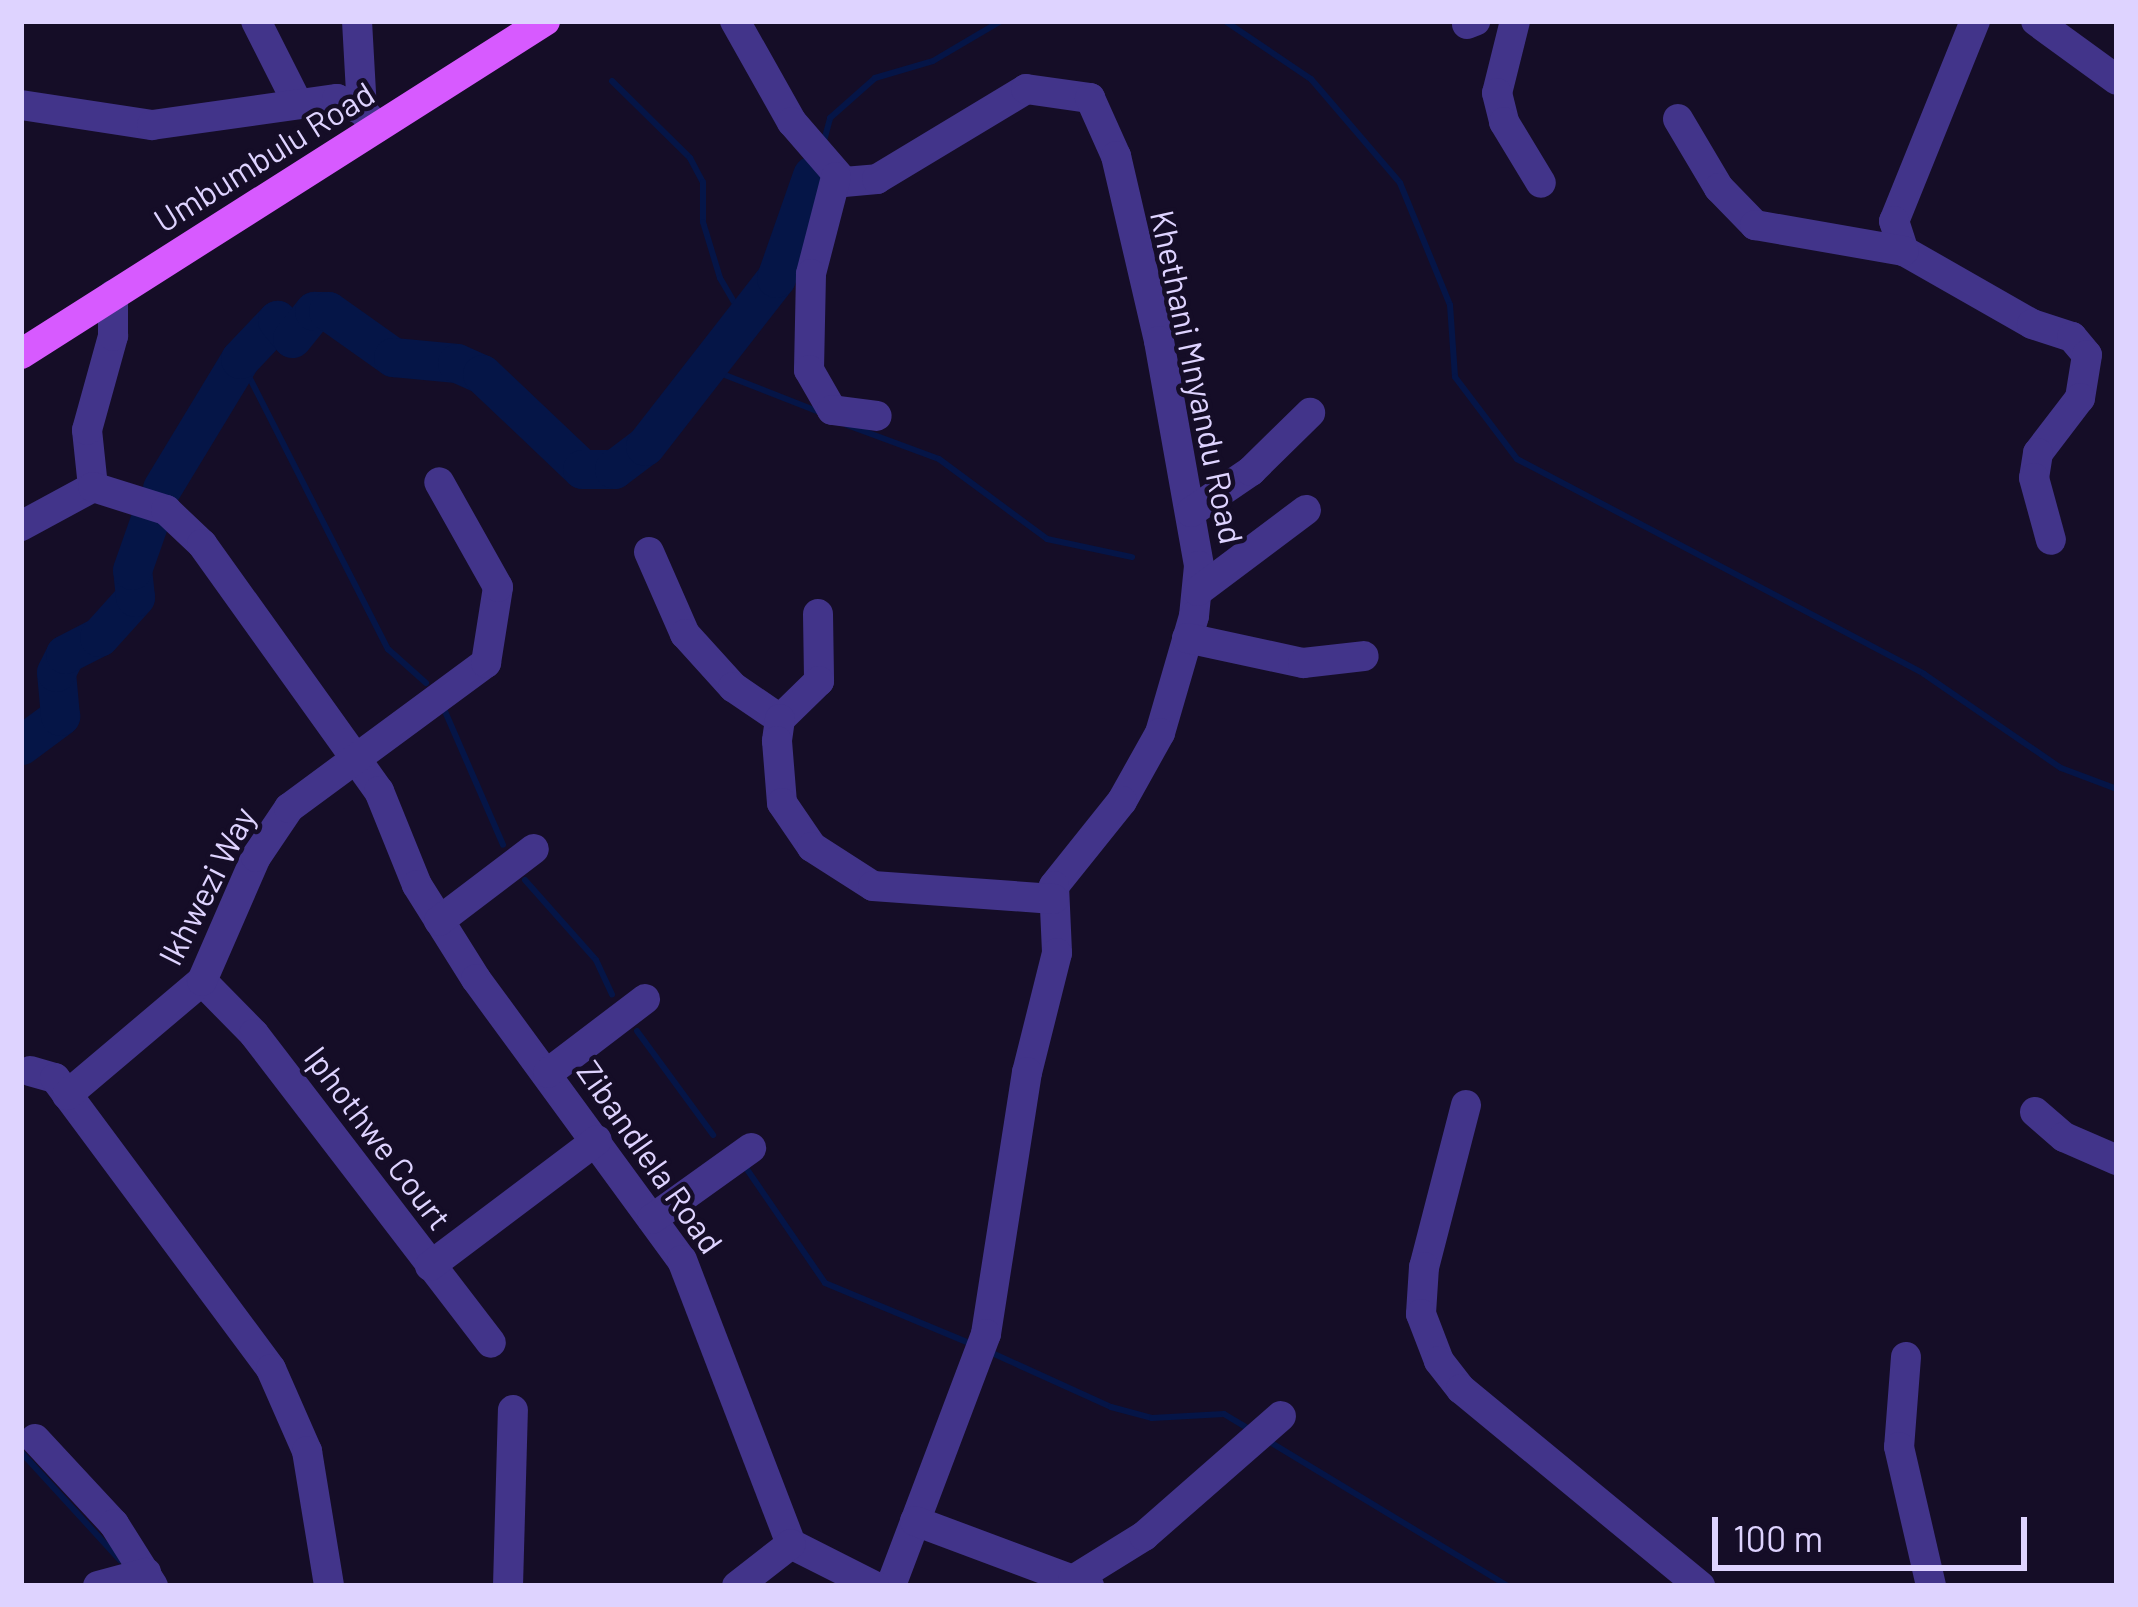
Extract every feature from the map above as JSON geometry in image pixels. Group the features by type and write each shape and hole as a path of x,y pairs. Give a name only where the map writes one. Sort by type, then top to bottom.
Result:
{"main road":[{"name":"Umbumbulu Road","path":"21,354 369,119 545,21"}],"street":[{"path":"256,21 296,102"},
{"path":"357,21 369,119"},
{"path":"735,21 792,122 836,177 812,274 809,370 832,410 877,416"},
{"path":"1515,21 1497,93 1504,122 1541,183"},
{"path":"1904,250 1897,200 1975,21"},
{"path":"2036,21 2117,80"},
{"name":"Khethani Mnyandu Road","path":"836,177 877,179 1026,89 1090,98 1116,156 1191,512 1198,591 1149,757 1061,871 1054,898 1058,953 1028,1072 986,1334 891,1586"},
{"path":"21,105 152,125 337,99 369,119"},
{"path":"1678,118 1719,188 1755,226 1904,250 2032,324 2072,337 2087,355 2080,398 2038,453 2034,478 2051,539"},
{"path":"21,526 93,488 85,448 112,336 113,295"},
{"path":"1191,512 1238,482 1310,413"},
{"path":"355,755 477,676 496,633 499,586 491,564 439,482"},
{"name":"Zibandlela Road","path":"93,488 146,501 190,530 355,755 439,921 682,1260 716,1332 791,1544"},
{"path":"1198,591 1306,510"},
{"path":"649,553 685,634 722,677 780,719"},
{"path":"818,614 819,681 780,719 782,802 824,859 873,886 1054,898"},
{"path":"1187,638 1303,663 1364,656"},
{"name":"Ikhwezi Way","path":"67,1095 202,981 275,824 355,755"},
{"path":"439,921 534,848"},
{"name":"Iphothwe Court","path":"202,981 254,1034 491,1343"},
{"path":"548,1073 645,1000"},
{"path":"30,1071 51,1074 271,1369 307,1451 329,1586"},
{"path":"1466,1105 1424,1267 1421,1314 1439,1360 1461,1390 1700,1586"},
{"path":"2035,1112 2064,1137 2117,1160"},
{"path":"430,1266 598,1140"},
{"path":"652,1219 751,1148"},
{"path":"1906,1357 1899,1448 1931,1586"},
{"path":"508,1586 513,1410"},
{"path":"915,1521 1081,1583 1144,1536 1281,1416"},
{"path":"35,1439 114,1524 149,1580 98,1586"},
{"path":"737,1586 791,1544 874,1586"}],"waterway":[{"path":"824,141 830,118 875,78 933,61 1001,21"},
{"path":"1225,21 1311,79 1400,183 1450,305 1455,377 1517,459 1924,674 2061,768 2117,789"},
{"path":"612,81 690,158 703,182 703,222 720,278 744,319"},
{"path":"162,488 240,359 277,320 292,338 314,311 328,311 393,357 457,363 482,374 582,469 614,469 645,446 776,278 812,175"},
{"path":"240,359 388,649 426,683"},
{"path":"707,368 819,412"},
{"path":"847,425 939,459 1047,539 1132,557"},
{"path":"21,745 60,716 56,672 65,654 99,637 135,597 132,570 150,519"},
{"path":"444,709 503,845"},
{"path":"525,880 596,960 612,994"},
{"path":"637,1031 713,1135"},
{"path":"744,1165 825,1283 974,1345"},
{"path":"992,1353 1111,1407 1152,1418 1224,1414 1249,1429"},
{"path":"1270,1442 1508,1586"},
{"path":"21,1452 120,1560"}]}
